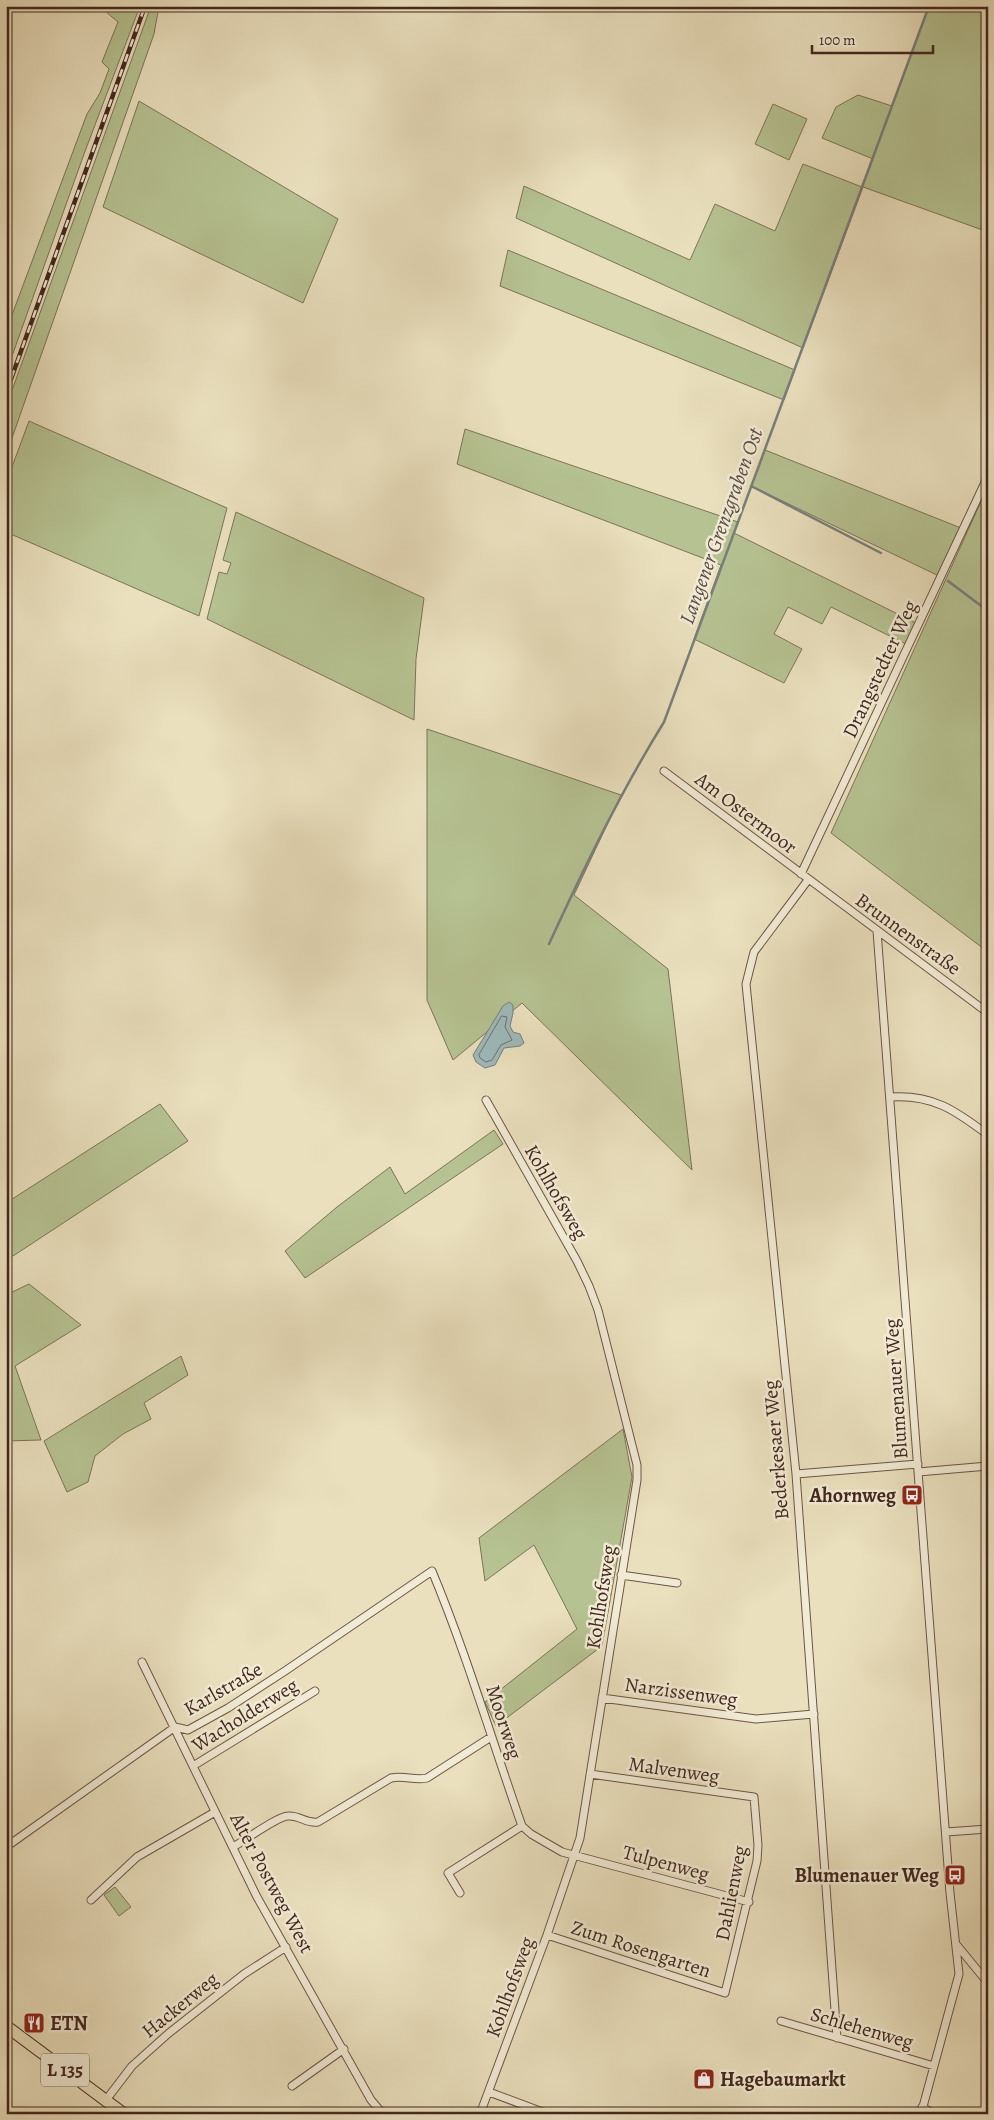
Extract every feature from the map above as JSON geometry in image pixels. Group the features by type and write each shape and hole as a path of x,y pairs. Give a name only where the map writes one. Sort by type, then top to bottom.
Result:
{"main road":[{"name":"L 135","path":"6,2026 124,2114"}],"street":[{"name":"Drangstedter Weg","path":"801,874 988,476"},
{"name":"Am Ostermoor","path":"664,771 808,880"},
{"name":"Brunnenstraße","path":"808,880 988,1013"},
{"name":"Bederkesaer Weg","path":"808,880 754,952 746,984 796,1474 837,2038"},
{"name":"Blumenauer Weg","path":"877,931 946,1832 959,1974 921,2110"},
{"path":"890,1097 910,1096 929,1100 968,1120 988,1135"},
{"name":"Kohlhofsweg","path":"480,2114 575,1855 590,1774 637,1480 637,1465 598,1310 590,1286 486,1100"},
{"path":"796,1474 988,1466"},
{"name":"Karlstraße","path":"6,1847 175,1727 188,1730 228,1708 432,1571"},
{"name":"Moorweg","path":"432,1571 455,1626 490,1737 522,1826"},
{"path":"622,1575 676,1584"},
{"name":"Alter Postweg West","path":"142,1662 233,1848 286,1947 371,2100 384,2114"},
{"name":"Wacholderweg","path":"193,1766 315,1691"},
{"name":"Narzissenweg","path":"602,1698 756,1719 814,1714"},
{"path":"233,1848 285,1816 296,1816 311,1824 318,1822 391,1778 398,1776 419,1780 427,1778 490,1737"},
{"name":"Malvenweg","path":"590,1774 754,1797"},
{"name":"Dahlienweg","path":"725,1993 749,1902 757,1861 758,1845 754,1797"},
{"path":"91,1900 137,1857 215,1812"},
{"path":"460,1893 448,1873 522,1826 531,1834 562,1852 575,1855"},
{"path":"946,1832 988,1829"},
{"name":"Tulpenweg","path":"575,1855 749,1902"},
{"name":"Zum Rosengarten","path":"547,1935 725,1993"},
{"path":"956,1944 988,1983"},
{"name":"Hackerweg","path":"106,2100 132,2066 169,2033 244,1974 286,1947"},
{"path":"6,1972 8,1990 6,1994"},
{"name":"Schlehenweg","path":"781,2022 934,2066"},
{"path":"292,2086 344,2049"},
{"path":"489,2092 548,2114"},
{"path":"921,2110 934,2114"}],"green space":[{"path":"99,6 140,6 84,154 6,373 6,331 87,114 100,93 109,69 102,62 118,22"},
{"path":"151,6 159,6 154,34 6,455 6,407"},
{"path":"929,6 988,6 988,232 863,187 803,348 516,218 524,186 690,260 715,204 775,231 803,164 862,187 873,159 822,138 836,107 858,95 892,106"},
{"path":"139,101 338,219 303,303 103,207"},
{"path":"773,104 807,119 789,160 755,144"},
{"path":"508,250 795,370 784,400 500,286"},
{"path":"29,421 227,508 199,616 6,532 6,483"},
{"path":"465,429 738,522 734,533 916,623 906,644 831,607 822,624 788,607 774,634 802,649 784,683 694,639 721,565 457,464"},
{"path":"765,450 961,528 939,576 751,486"},
{"path":"988,486 988,952 831,833"},
{"path":"236,512 424,598 416,659 414,720 207,619 219,572 227,574 231,563 223,560"},
{"path":"427,729 621,795 574,895 668,969 692,1170 522,1003 453,1060 427,1000"},
{"path":"160,1104 188,1141 13,1256 6,1251 6,1203"},
{"path":"494,1130 503,1144 305,1278 285,1251 337,1207 390,1167 405,1194"},
{"path":"29,1284 81,1325 15,1366 41,1440 6,1441 6,1295"},
{"path":"181,1356 188,1375 144,1403 151,1419 123,1434 95,1456 88,1482 67,1492 44,1441"},
{"path":"623,1429 632,1477 602,1646 496,1726 485,1702 577,1629 534,1545 485,1581 479,1538"},
{"path":"115,1887 131,1907 119,1916 104,1895"}],"water":[{"path":"509,1002 513,1005 510,1026 513,1032 520,1034 524,1043 520,1046 504,1048 495,1065 485,1068 476,1062 473,1055 503,1006"}],"waterway":[{"name":"Langener Grenzgraben Ost","path":"549,944 603,831 632,776 664,722 929,6"},
{"path":"751,486 881,553"},
{"path":"948,581 988,611"}],"railway":[{"path":"6,393 145,6"}],"place":[{"name":"Ahornweg","path":"912,1495"},
{"name":"Blumenauer Weg","path":"955,1875"},
{"name":"ETN","path":"34,2023"},
{"name":"Hagebaumarkt","path":"704,2079"}]}
